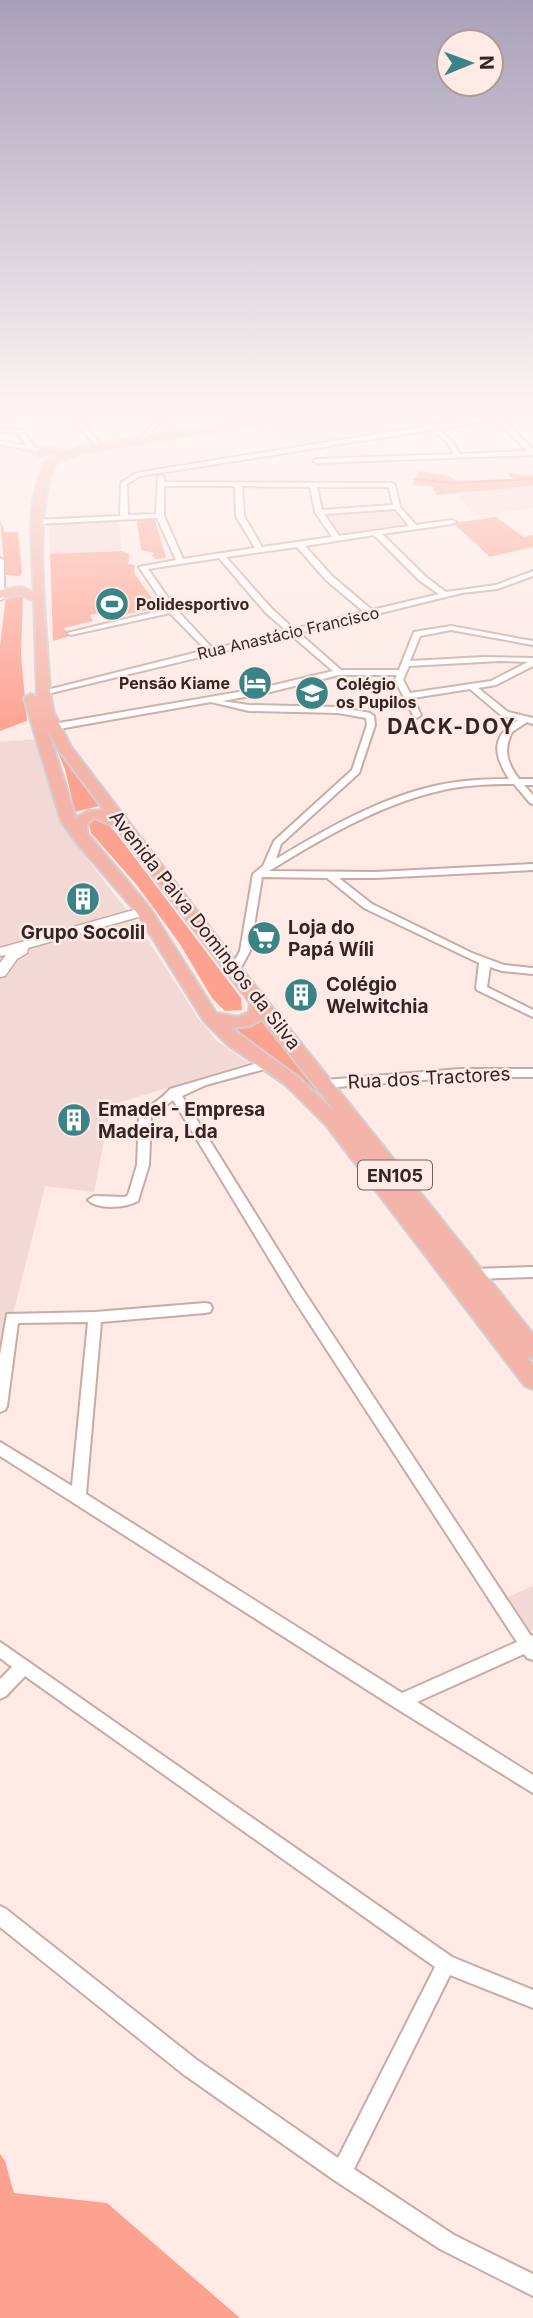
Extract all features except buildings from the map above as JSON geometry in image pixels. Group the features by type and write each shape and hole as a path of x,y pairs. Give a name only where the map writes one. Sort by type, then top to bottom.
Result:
{"main road":[{"name":"Avenida Paiva Domingos da Silva","path":"30,523 31,680 34,713 54,767 63,807 80,838 144,911 210,1017 234,1041 302,1090 333,1121 533,1380"},
{"name":"Avenida Paiva Domingos da Silva","path":"38,523 43,692 64,748 234,971 258,998 533,1350"},
{"path":"1,576 16,579 31,575"},
{"path":"0,596 22,591 32,598"},
{"path":"80,838 79,823 89,814 103,813 124,826"},
{"path":"210,1017 229,1023 250,1020 260,1010 258,998"}],"street":[{"path":"163,523 180,561"},
{"path":"244,523 260,550"},
{"path":"327,523 337,539"},
{"path":"411,523 414,527"},
{"path":"211,651 172,610 143,567 443,523"},
{"path":"376,533 423,579 446,596"},
{"path":"299,544 329,578 370,614"},
{"path":"220,555 250,592 291,632 340,672"},
{"path":"0,561 0,596"},
{"name":"Rua Anastácio Francisco","path":"43,692 446,596 497,587 533,573"},
{"path":"71,633 172,610"},
{"path":"417,715 400,684 403,668 417,634 463,629 492,638 533,643"},
{"path":"54,727 208,701 340,672 455,663 469,659 533,662"},
{"path":"408,696 493,683 533,662"},
{"path":"473,688 505,714 528,721"},
{"path":"208,701 249,708 338,710 370,716 371,724 356,763 356,771 278,843 263,871 246,951 234,971"},
{"path":"528,721 508,730 501,747 504,764 533,801"},
{"path":"263,871 354,822 428,791 516,781 533,782"},
{"path":"263,871 331,875 533,867"},
{"path":"331,875 368,906 485,962 502,968 533,971"},
{"path":"0,952 144,911"},
{"path":"0,973 12,956 29,945"},
{"path":"485,962 481,988 533,1014"},
{"path":"94,1200 127,1202 134,1198 143,1165 145,1116 174,1092 268,1064"},
{"name":"Rua dos Tractores","path":"325,1084 460,1073 533,1073"},
{"path":"174,1092 299,1294 531,1647 400,1702"},
{"path":"473,1274 533,1272"},
{"path":"0,1406 12,1318 95,1317 205,1308"},
{"path":"78,1497 95,1317"},
{"path":"2,1454 78,1497 533,1785"},
{"path":"0,1649 446,1964 530,2000"},
{"path":"0,1691 23,1666"},
{"path":"0,1915 190,2067 341,2173 447,2242 533,2285"},
{"path":"341,2173 446,1964"}],"shaded area":[{"path":"0,523 5,532 18,532 22,572 20,576 5,575"},
{"path":"119,523 122,551 105,551 51,568 49,525"},
{"path":"137,523 156,523 166,558 156,559 152,556 154,553 141,550"},
{"path":"333,523 404,523 406,526 341,535"},
{"path":"453,523 505,523 524,537 533,535 533,547 490,557"},
{"path":"122,551 130,555 128,564 135,565 134,573 159,608 112,617 105,612 90,615 93,621 64,628 70,636 53,641 50,554"},
{"path":"10,593 23,595 21,655 27,721 0,731 0,646 6,596"},
{"path":"36,739 51,780 55,809 66,831 140,928 198,1018 216,1040 248,1063 111,1105 94,1192 45,1186 12,1318 0,1406 0,742"},
{"path":"55,746 99,806 75,812 65,769"},
{"path":"93,819 103,819 116,833 241,998 242,1010 225,1011 212,998 180,944 136,884 91,833 89,824"},
{"path":"263,1018 336,1110 236,1029 252,1025"},
{"path":"533,1586 533,1630 530,1631 508,1597"},
{"path":"0,2154 5,2161 14,2193 107,2203 240,2318 0,2318"}],"place":[{"name":"Polidesportivo","path":"112,604"},
{"name":"Pensão Kiame","path":"255,683"},
{"name":"Colégio os Pupilos","path":"312,693"},
{"name":"Grupo Socolil","path":"83,899"},
{"name":"Loja do Papá Wíli","path":"264,938"},
{"name":"Colégio Welwitchia","path":"301,995"},
{"name":"Emadel - Empresa Madeira, Lda","path":"74,1120"}],"district":[{"name":"DACK-DOY","path":"452,726"}]}
